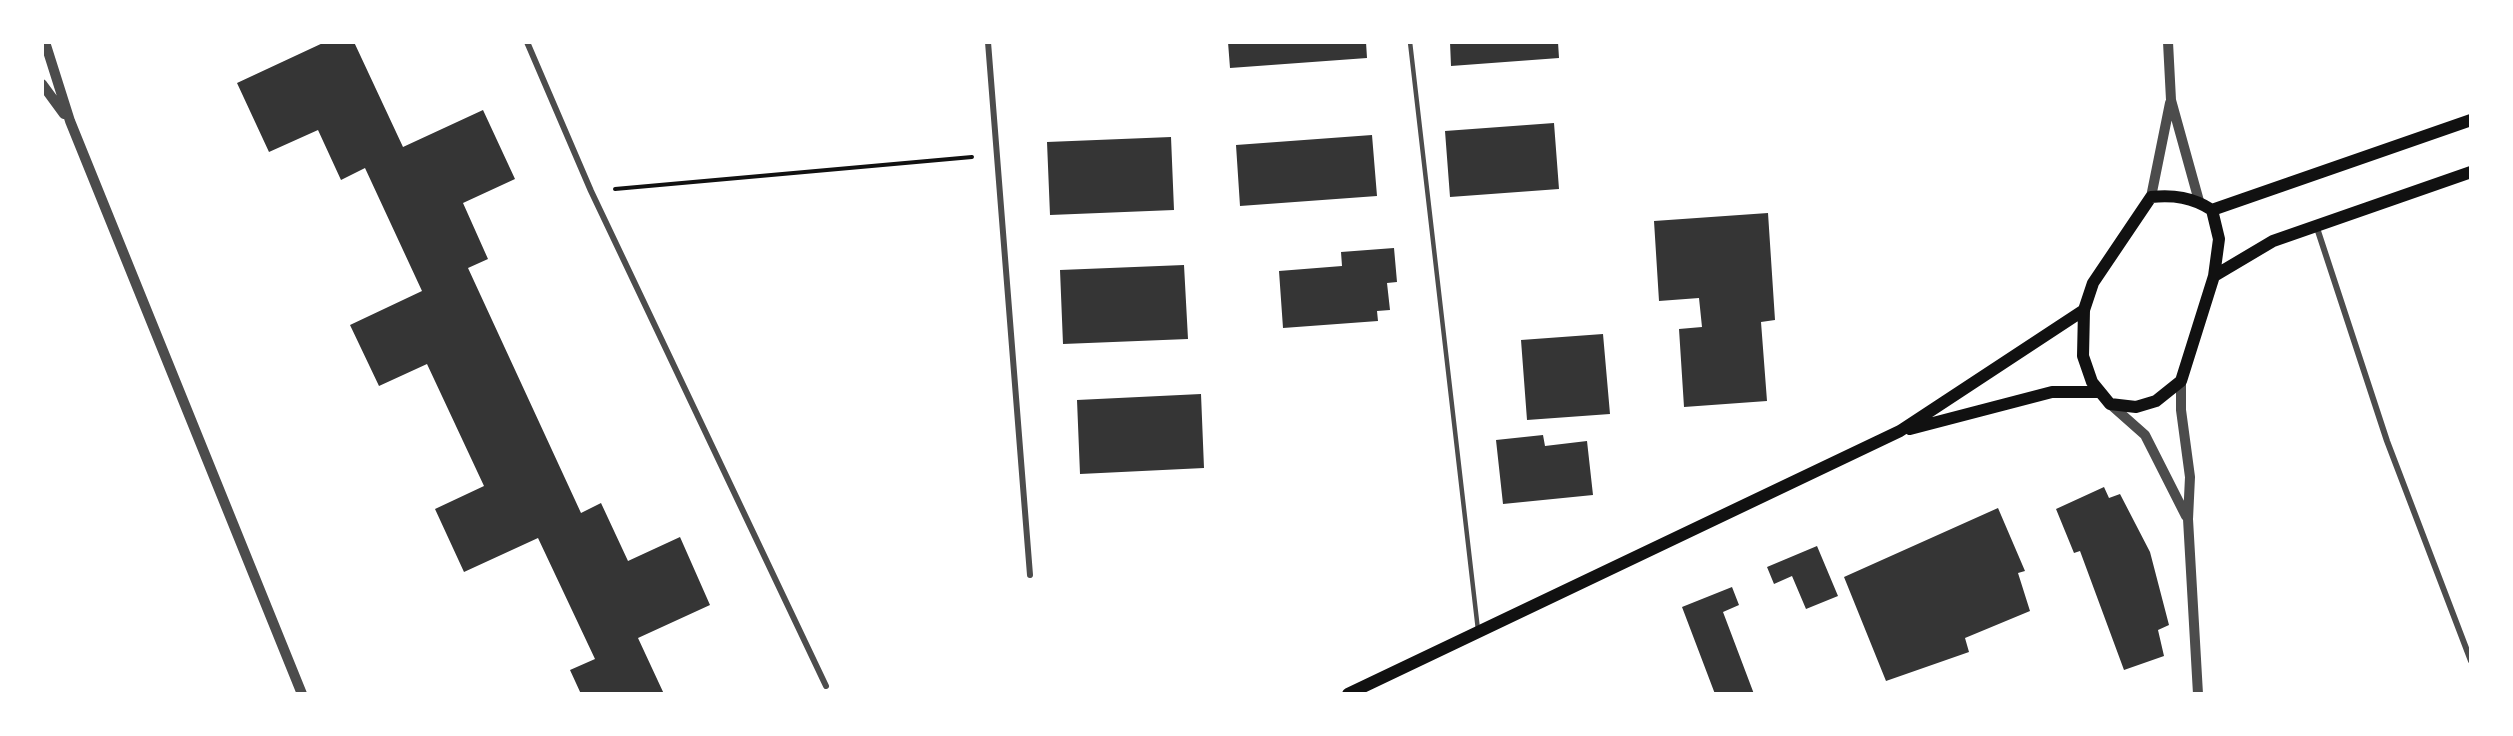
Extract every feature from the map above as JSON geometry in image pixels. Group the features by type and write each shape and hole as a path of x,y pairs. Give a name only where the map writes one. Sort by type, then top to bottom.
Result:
{"main road":[{"path":"2212,210 2471,120"},
{"path":"2214,276 2273,241 2471,172"},
{"path":"2172,195 2199,201 2212,210 2219,239 2214,276 2181,381 2156,401 2136,407 2110,404 2092,382 2083,356 2084,310 2093,283 2151,196 2172,195"},
{"path":"1348,694 1900,431 2084,310"},
{"path":"1900,431 2052,392 2100,392"}],"street":[{"path":"45,42 70,121 302,694"},
{"path":"526,42 591,191 826,686"},
{"path":"988,42 1030,575"},
{"path":"2151,196 2170,99 2168,42"},
{"path":"42,84 70,121"},
{"path":"2170,99 2199,201"},
{"path":"2316,225 2387,441 2471,661"},
{"path":"2181,381 2181,410 2190,477 2188,519 2199,694"},
{"path":"2110,404 2145,435 2188,519"}],"lane":[{"path":"1410,42 1478,632"}],"path":[{"path":"591,191 997,154"}],"building":[{"path":"325,42 354,42 403,147 483,110 515,179 463,203 488,259 468,268 581,513 601,503 628,561 680,537 710,605 638,638 664,694 581,694 570,670 595,659 538,538 464,572 435,509 484,486 427,364 379,386 350,325 422,291 365,168 341,180 318,130 269,152 237,83"},
{"path":"1228,42 1366,42 1367,58 1230,68"},
{"path":"1450,42 1558,42 1559,58 1451,66"},
{"path":"1554,123 1559,189 1450,197 1445,131"},
{"path":"1372,135 1377,196 1240,206 1236,145"},
{"path":"1171,137 1174,210 1050,215 1047,142"},
{"path":"1768,213 1775,320 1761,322 1767,401 1684,407 1679,329 1702,327 1699,298 1659,301 1654,221"},
{"path":"1394,248 1397,282 1387,283 1390,310 1377,311 1378,321 1283,328 1279,271 1342,266 1341,252"},
{"path":"1184,265 1188,339 1063,344 1060,270"},
{"path":"1603,334 1610,414 1527,420 1521,340"},
{"path":"1201,394 1204,468 1080,474 1077,400"},
{"path":"1543,435 1545,446 1587,441 1593,495 1503,504 1496,440"},
{"path":"2104,487 2109,498 2120,494 2150,552 2169,625 2158,630 2164,656 2124,670 2080,551 2074,553 2056,509"},
{"path":"1998,508 2025,571 2018,573 2030,611 1965,638 1969,652 1886,681 1844,577"},
{"path":"1817,546 1838,596 1806,609 1792,576 1774,584 1767,567"},
{"path":"1732,587 1739,605 1723,612 1754,694 1715,694 1682,607"}]}
